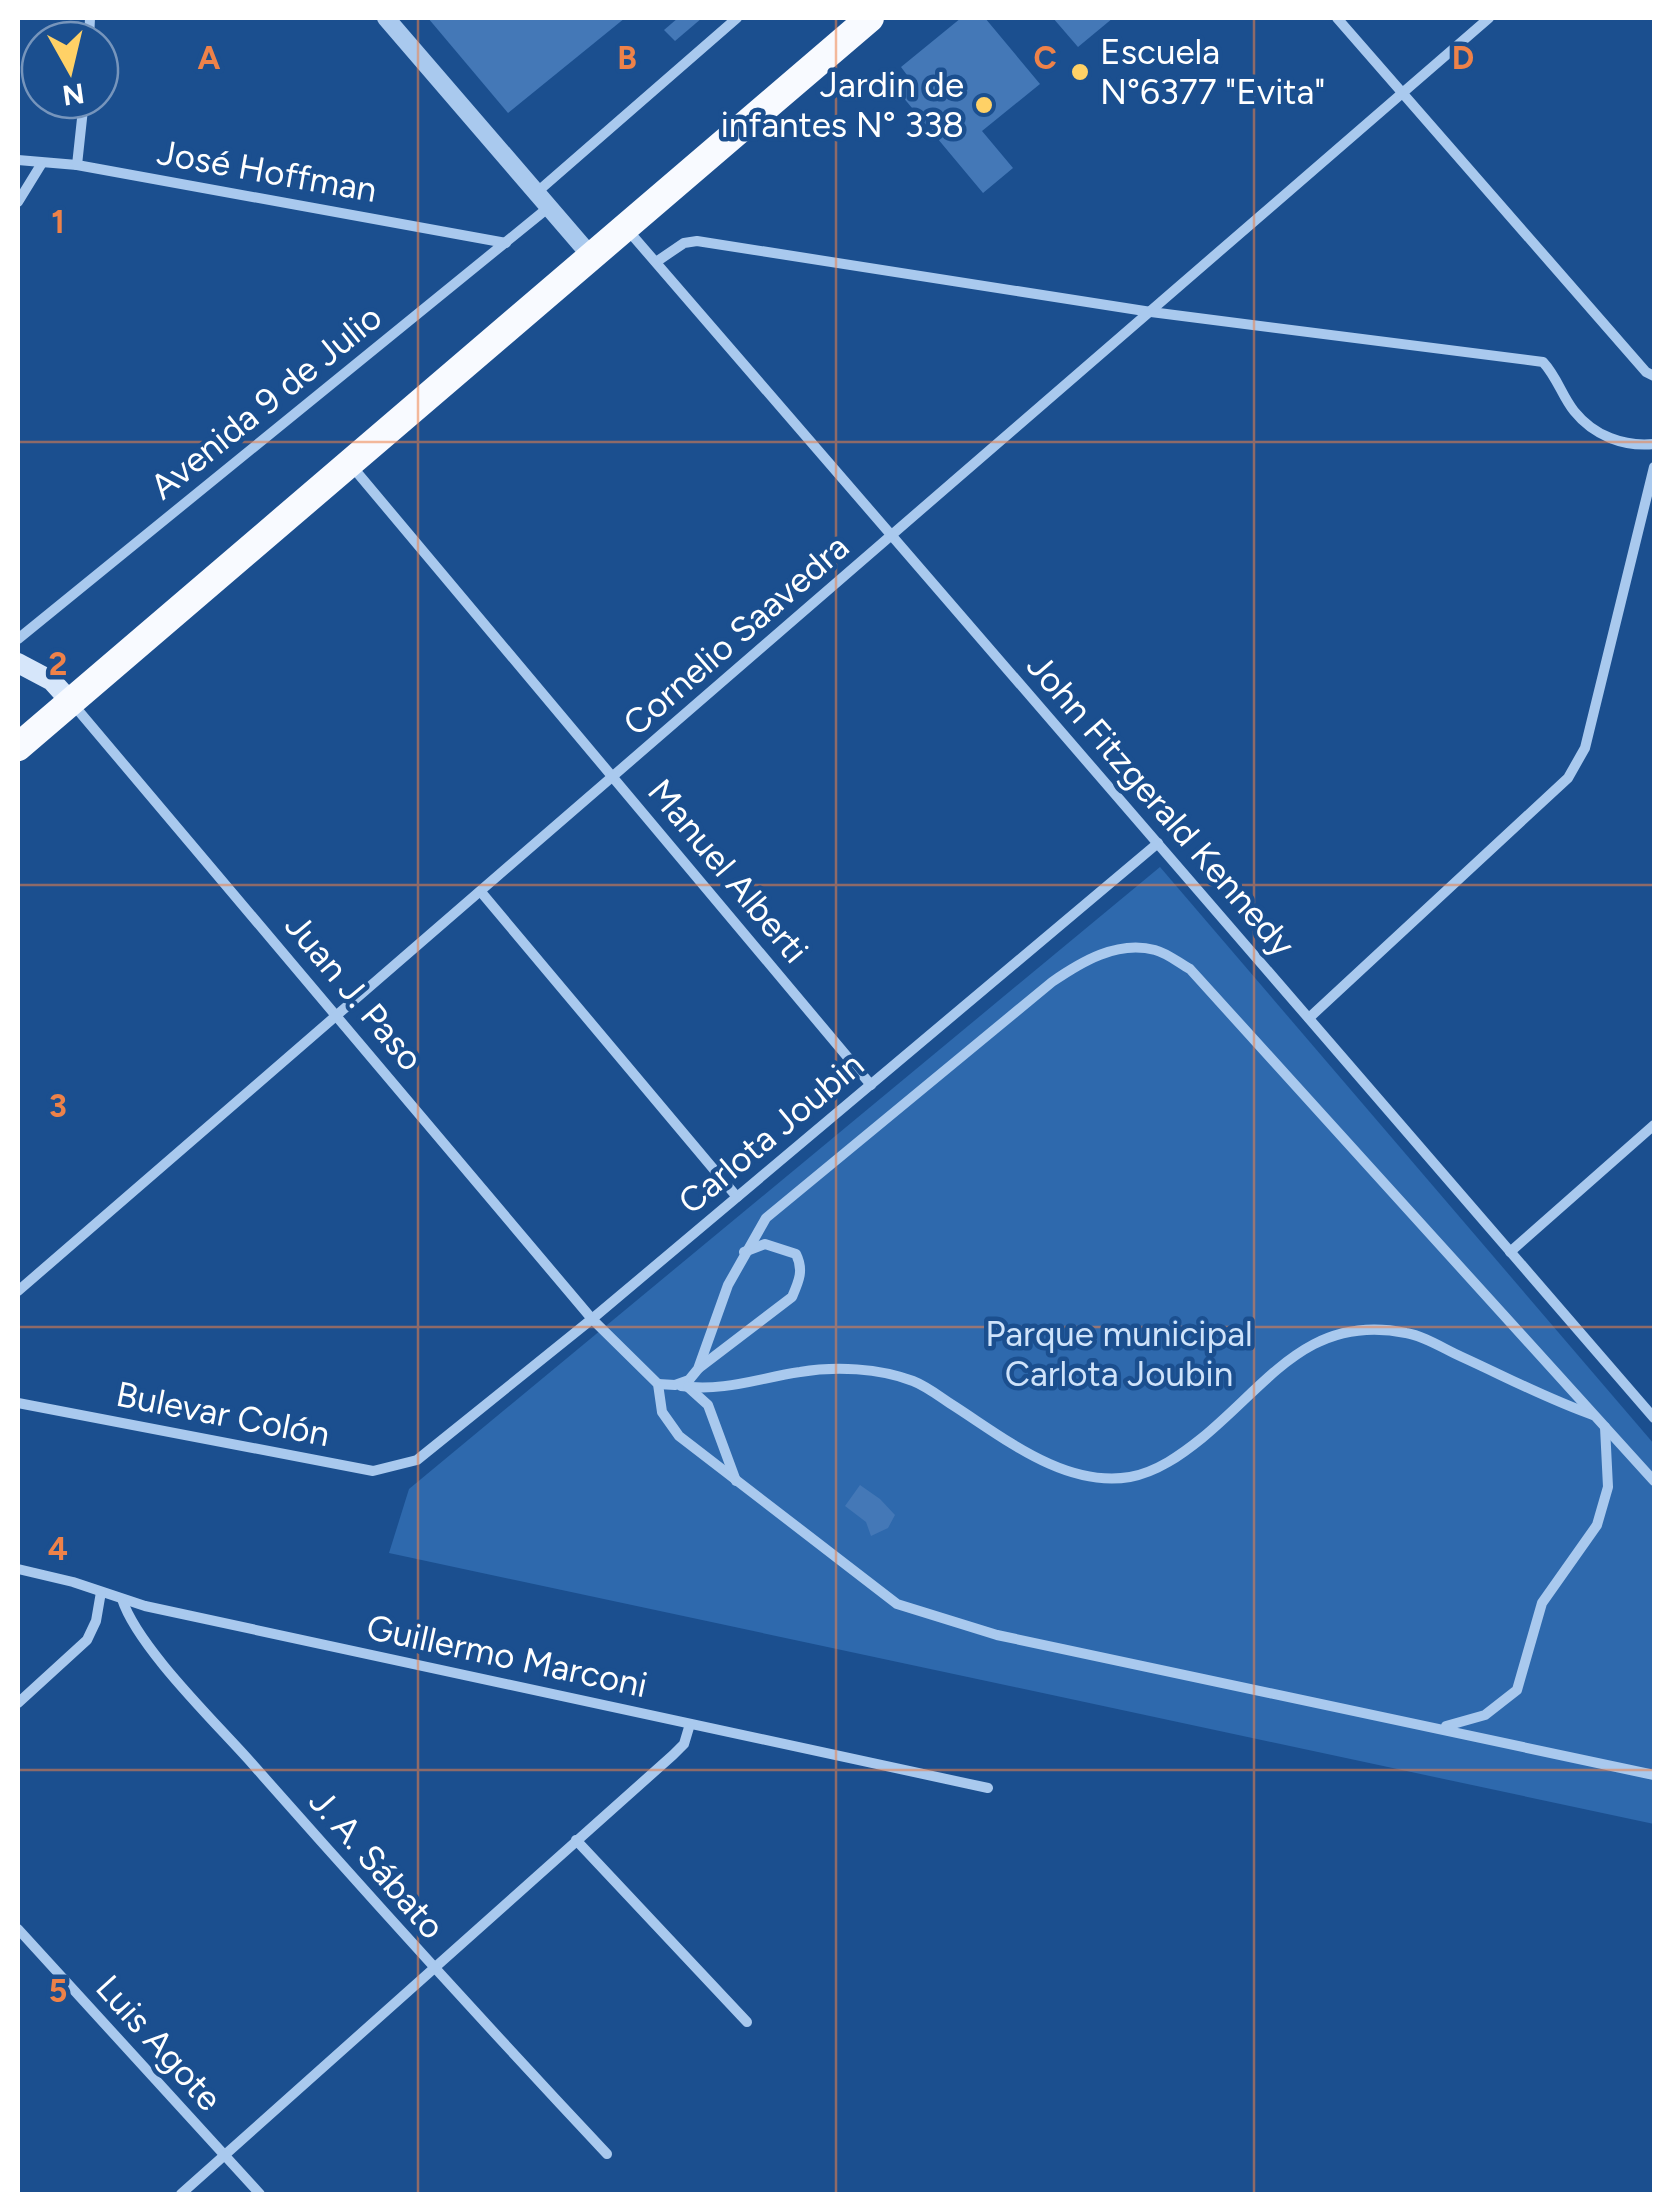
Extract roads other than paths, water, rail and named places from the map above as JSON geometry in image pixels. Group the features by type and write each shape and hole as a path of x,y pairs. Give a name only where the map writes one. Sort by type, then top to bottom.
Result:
{"highway":[{"path":"18,748 870,18"}],"main road":[{"path":"18,663 52,682 71,702"}],"street":[{"path":"386,18 592,256"},
{"name":"Avenida 9 de Julio","path":"18,639 506,243 542,200 738,18"},
{"path":"1337,18 1650,374"},
{"name":"Cornelio Saavedra","path":"20,1284 338,1016 1489,18"},
{"path":"77,165 82,120"},
{"name":"José Hoffman","path":"18,160 77,165 506,243"},
{"path":"18,202 42,164"},
{"name":"John Fitzgerald Kennedy","path":"625,227 1654,1418"},
{"path":"656,262 684,243 697,240 1151,312 1543,362 1574,411 1602,436 1636,446 1654,444"},
{"name":"Manuel Alberti","path":"350,463 871,1085"},
{"path":"1308,1018 1568,778 1585,748 1654,467"},
{"name":"Juan J. Paso","path":"71,702 592,1319 658,1384"},
{"name":"Carlota Joubin","path":"417,1460 592,1319 1158,844"},
{"path":"481,892 737,1197"},
{"path":"698,1369 728,1285 766,1218 1052,982 1089,958 1128,948 1156,950 1190,969 1654,1481"},
{"path":"1510,1252 1654,1126"},
{"path":"675,1385 688,1380 792,1297 802,1265 796,1254 765,1244 744,1252"},
{"path":"1594,1415 1547,1399 1523,1384 1410,1333 1368,1328 1340,1332 1301,1348 1182,1454 1129,1477 1089,1476 1048,1464 914,1381 876,1371 804,1371 730,1388 658,1384 662,1412 679,1436 896,1604 997,1635 1654,1775"},
{"path":"688,1387 708,1404 736,1482"},
{"name":"Bulevar Colón","path":"18,1403 372,1471 417,1460"},
{"path":"1440,1728 1485,1715 1518,1690 1542,1602 1597,1525 1608,1488 1605,1427"},
{"name":"Guillermo Marconi","path":"18,1570 122,1599 988,1788"},
{"path":"18,1703 87,1640 96,1620 101,1592"},
{"name":"J. A. Sábato","path":"122,1599 128,1617 180,1682 432,1968 607,2154"},
{"path":"181,2194 674,1755 684,1744 690,1724"},
{"path":"576,1840 747,2022"},
{"name":"Luis Agote","path":"18,1929 260,2194"}],"place":[{"name":"Escuela N°6377 \"Evita\"","path":"1080,72"},
{"name":"Jardin de infantes N° 338","path":"984,105"}],"park label":[{"name":"Parque municipal Carlota Joubin","path":"1119,1354"}]}
